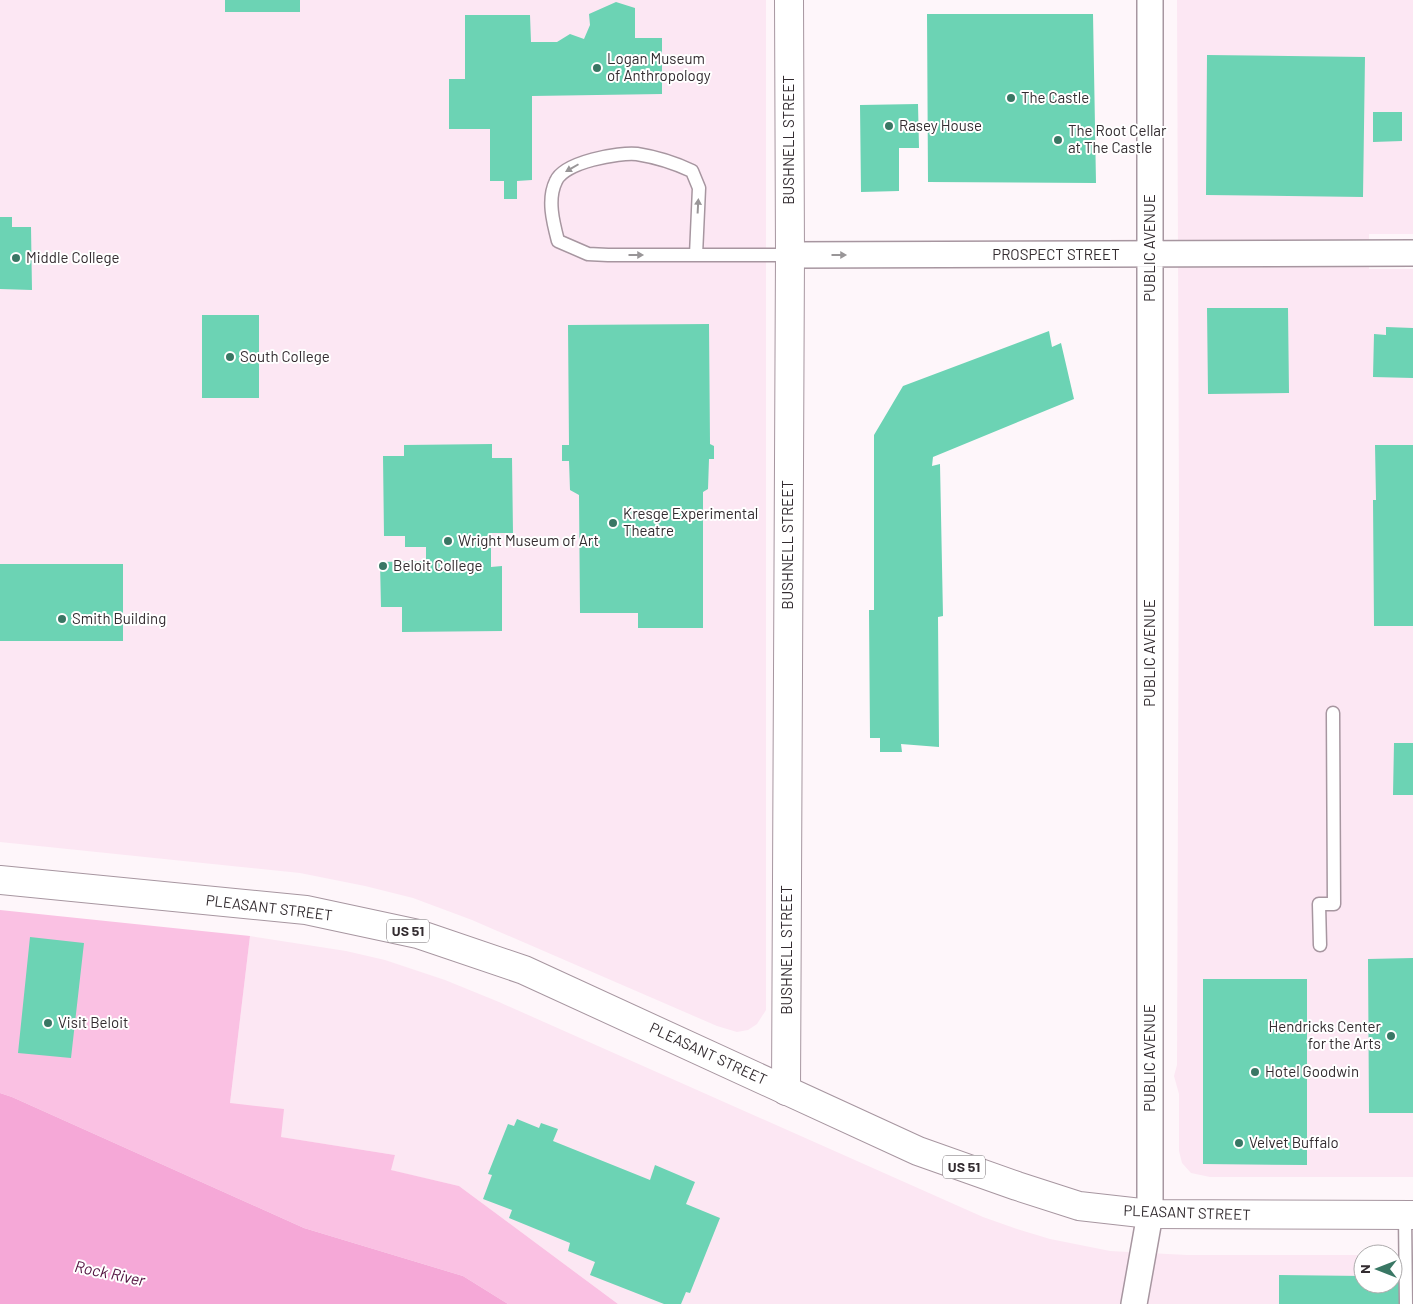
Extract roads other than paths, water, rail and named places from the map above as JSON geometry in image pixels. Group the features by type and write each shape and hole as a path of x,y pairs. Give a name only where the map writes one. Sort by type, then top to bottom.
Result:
{"main road":[{"name":"BUSHNELL STREET","path":"786,1091 790,255 789,0"},
{"name":"PLEASANT STREET","path":"0,880 306,910 418,934 524,970 918,1151 1079,1206 1150,1214 1409,1215"}],"street":[{"name":"PUBLIC AVENUE","path":"1134,1304 1150,1214 1150,0"},
{"name":"PROSPECT STREET","path":"790,255 1413,253"}],"lane":[{"path":"696,255 699,188 692,171 674,162 635,154 602,157 571,166 556,179 551,201 558,241 588,254 602,255 696,255 790,255"},
{"path":"1320,945 1319,904 1334,904 1334,713"},
{"path":"1406,1304 1409,1215"}],"water":[{"name":"Rock River","path":"0,1093 304,1228 463,1276 508,1304 0,1304"}],"place":[{"name":"Logan Museum of Anthropology","path":"597,68"},
{"name":"The Castle","path":"1011,98"},
{"name":"Rasey House","path":"889,126"},
{"name":"The Root Cellar at The Castle","path":"1058,140"},
{"name":"Middle College","path":"16,258"},
{"name":"South College","path":"230,357"},
{"name":"Kresge Experimental Theatre","path":"613,523"},
{"name":"Wright Museum of Art","path":"448,541"},
{"name":"Beloit College","path":"383,566"},
{"name":"Smith Building","path":"62,619"},
{"name":"Visit Beloit","path":"48,1023"},
{"name":"Hendricks Center for the Arts","path":"1391,1036"},
{"name":"Hotel Goodwin","path":"1255,1072"},
{"name":"Velvet Buffalo","path":"1239,1143"}]}
